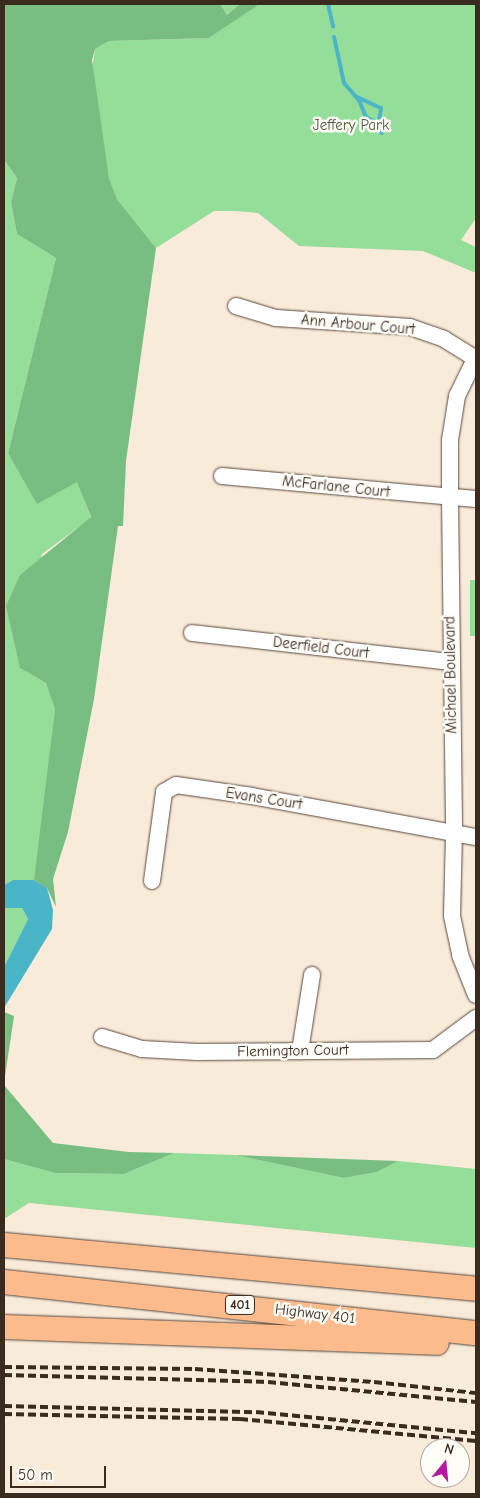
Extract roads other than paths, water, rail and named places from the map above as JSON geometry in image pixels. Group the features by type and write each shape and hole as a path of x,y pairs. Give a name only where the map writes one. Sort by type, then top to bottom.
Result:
{"highway":[{"path":"4,1245 476,1289"},
{"name":"Highway 401","path":"4,1282 476,1333"},
{"path":"4,1327 476,1344"}],"street":[{"name":"Ann Arbour Court","path":"236,306 276,318 410,327 444,338 476,357"},
{"name":"Michael Boulevard","path":"476,357 457,396 450,440 450,662 454,834 452,916 460,955 476,995"},
{"name":"McFarlane Court","path":"222,476 476,499"},
{"name":"Deerfield Court","path":"192,633 450,662"},
{"name":"Evans Court","path":"152,881 164,792 176,785 252,796 454,834"},
{"path":"454,834 476,837"},
{"path":"300,1051 312,975"},
{"name":"Flemington Court","path":"102,1037 142,1050 433,1050 476,1018"}],"water":[{"path":"13,880 34,880 47,888 53,910 52,929 4,1008 4,967 28,919 22,908 4,908 4,885"}],"waterway":[{"path":"328,4 333,26"},
{"path":"334,37 344,83 359,100 366,117 375,122 382,133"},
{"path":"357,97 381,108 378,126"}],"railway":[{"path":"4,1367 195,1369 374,1382 476,1393"},
{"path":"4,1375 268,1382 476,1402"},
{"path":"4,1406 256,1412 476,1433"},
{"path":"4,1414 240,1419 476,1441"}],"park label":[{"name":"Jeffery Park","path":"351,126"}]}
